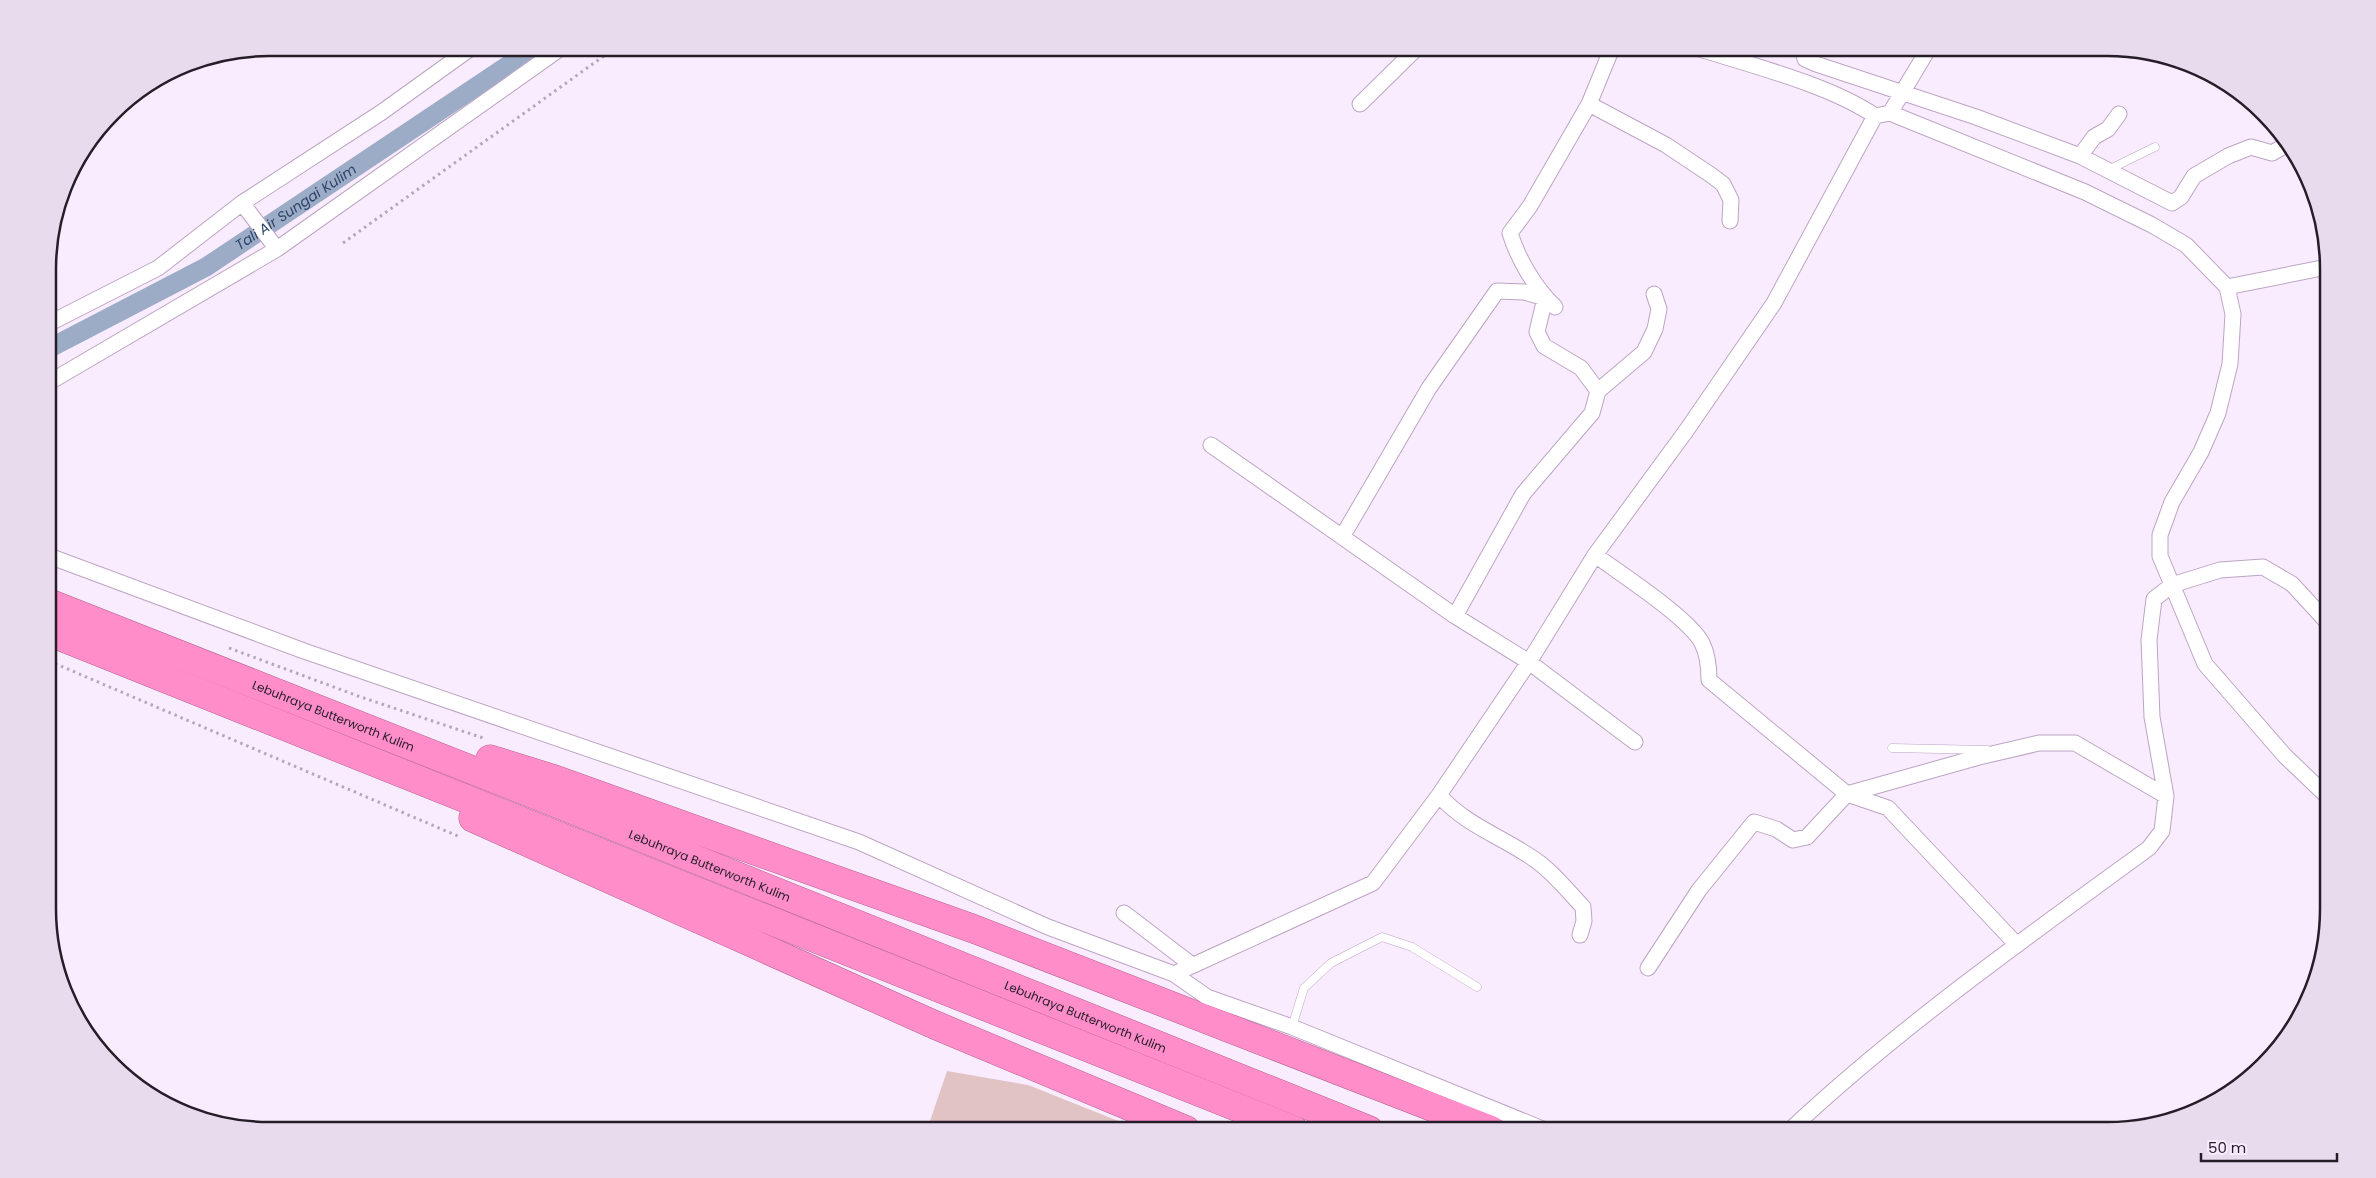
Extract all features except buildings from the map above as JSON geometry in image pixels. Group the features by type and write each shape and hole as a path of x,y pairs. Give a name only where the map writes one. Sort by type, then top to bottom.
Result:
{"highway":[{"name":"Lebuhraya Butterworth Kulim","path":"56,606 1349,1122"},
{"path":"56,635 1274,1122"},
{"path":"290,698 551,778 974,929 1470,1122"},
{"path":"280,724 525,843 935,1026 1167,1122"}],"street":[{"path":"56,320 158,268 460,56"},
{"path":"56,378 274,245 549,56"},
{"path":"1360,104 1409,56"},
{"path":"1550,303 1515,250 1510,233 1530,206 1589,104 1609,56"},
{"path":"1721,56 1810,85 1863,108 2085,192 2152,225 2186,246 2227,287 2233,314 2230,364 2218,413 2201,452 2172,502 2160,535 2160,556 2175,584 2205,664 2285,756 2320,789"},
{"path":"1804,56 1816,64 1903,92 2080,156 2172,204 2181,197 2194,176 2228,156 2251,147 2272,154 2282,148"},
{"path":"1174,974 1373,883 1439,795 1529,662 1595,555 1680,439 1774,303 1882,114 1903,92 1924,56"},
{"path":"1589,104 1666,145 1723,184 1731,200 1730,221"},
{"path":"2080,156 2094,137 2108,129 2119,114"},
{"path":"245,206 274,245"},
{"path":"2227,287 2320,268"},
{"path":"1342,537 1429,388 1497,292 1524,292 1550,303"},
{"path":"1455,616 1523,494 1592,414 1598,391 1644,352 1655,329 1659,308 1654,294"},
{"path":"1550,303 1537,332 1544,346 1581,368 1598,391"},
{"path":"1211,445 1455,616 1529,662 1635,742"},
{"path":"1595,555 1686,623 1702,642 1709,664 1709,680 1847,794 1888,808 2016,945"},
{"path":"56,559 304,651 859,842 1048,927 1174,974 1207,997 1292,1027 1525,1122"},
{"path":"1799,1122 1860,1066 2016,945 2148,848 2162,831 2166,796 2152,717 2149,640 2154,599 2175,584 2220,570 2263,567 2292,584 2320,614"},
{"path":"1648,968 1700,890 1754,822 1776,829 1793,840 1807,837 1847,794 2039,743 2075,743 2166,796"},
{"path":"1439,795 1452,810 1536,860 1566,889 1583,907 1584,921 1580,935"},
{"path":"1124,913 1192,965"}],"lane":[{"path":"2108,170 2154,147"},
{"path":"1892,748 2009,750"},
{"path":"1292,1027 1304,988 1330,962 1382,937 1412,947 1477,987"}],"path":[{"path":"343,242 604,56"},
{"path":"222,645 358,696 488,740"},
{"path":"56,663 465,839"}],"shaded area":[{"path":"947,1071 1028,1085 1121,1122 931,1122"}],"waterway":[{"name":"Tali Air Sungai Kulim","path":"56,345 206,267 522,56"}]}
